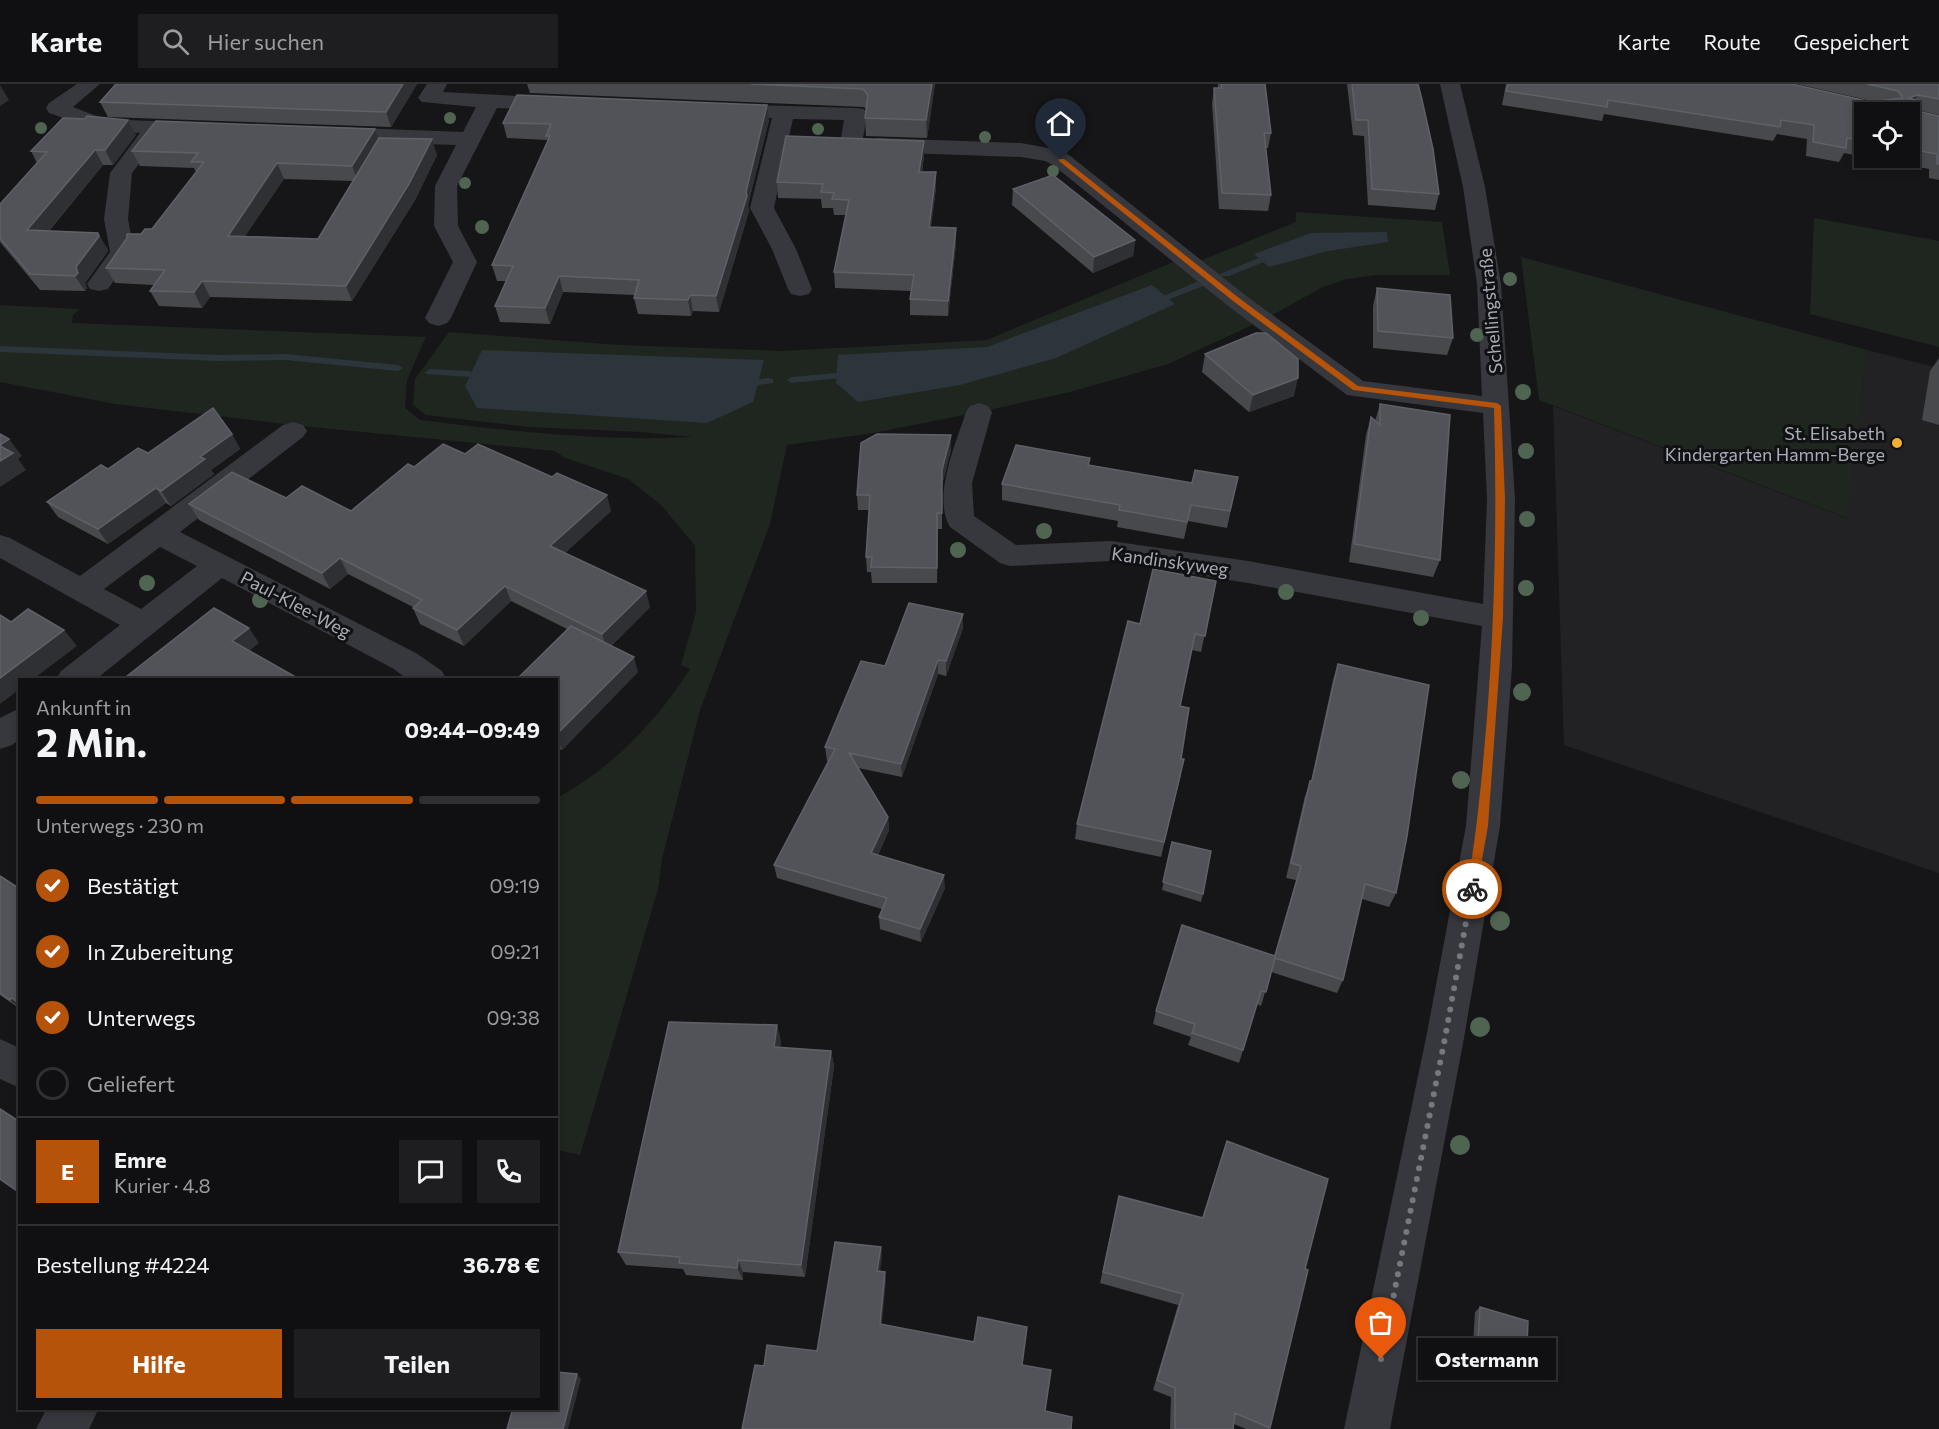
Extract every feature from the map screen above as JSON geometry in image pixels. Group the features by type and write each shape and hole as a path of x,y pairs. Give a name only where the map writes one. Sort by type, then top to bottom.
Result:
{"street":[{"path":"90,84 57,108 101,125 211,130"},
{"name":"Schellingstraße","path":"1367,1429 1445,1038 1483,826 1499,618 1501,499 1497,406 1484,239 1450,84"},
{"path":"406,136 433,91 490,101 584,105"},
{"path":"438,318 465,262 446,226 446,186 490,101"},
{"path":"702,109 856,114 851,144"},
{"path":"784,112 762,208 784,249 800,289"},
{"path":"99,284 122,252 116,219 121,173 155,128"},
{"path":"314,133 470,139"},
{"path":"776,142 1021,150 1051,154 1236,300 1356,389 1497,406"},
{"name":"Kandinskyweg","path":"979,412 958,483 960,520 1010,556 1111,551 1248,572 1499,618"},
{"path":"81,590 293,432"},
{"name":"Paul-Klee-Weg","path":"158,534 275,592 405,661 428,678"},
{"path":"0,545 143,624"},
{"path":"75,678 219,565"},
{"path":"0,736 18,722"},
{"path":"0,1057 18,1069"},
{"path":"59,1429 75,1410"}],"shaded area":[{"path":"1296,212 1442,222 1450,275 1377,275 1346,279 1323,287 1263,320 1168,364 1070,392 979,412 873,433 787,445 770,524 700,710 662,859 658,889 580,1155 558,1150 558,797 596,773 631,742 663,707 690,669 681,665 696,612 695,546 661,505 628,479 565,458 555,451 302,426 115,404 0,382 0,305 80,309 73,315 72,323 426,337 407,380 405,408 420,420 590,437 693,437 642,432 530,427 426,415 413,405 415,379 449,332 619,345 783,351 987,340 1183,258 1192,264 1296,222"},
{"path":"1814,218 1939,241 1939,347 1810,314"},
{"path":"1387,232 1388,242 1328,251 1269,267 1254,254 1311,233"},
{"path":"1521,257 1867,350 1847,518 1539,400"},
{"path":"1152,285 1175,304 1056,358 960,385 858,402 836,383 838,355 987,347"},
{"path":"482,350 764,360 753,402 707,423 477,408 465,386"},
{"path":"1867,350 1939,368 1939,873 1564,745 1553,406 1846,518"}],"building":[{"path":"116,84 403,84 386,112 100,102"},
{"path":"751,84 932,84 926,120 865,118 868,95 863,89"},
{"path":"1221,84 1265,84 1271,133 1264,133 1271,195 1222,193 1214,88 1222,88"},
{"path":"1352,84 1418,84 1433,149 1439,194 1372,189 1368,120 1356,120"},
{"path":"1508,84 1792,84 1871,102 1854,102 1854,139 1847,138 1846,148 1813,142 1814,125 1781,120 1780,127 1608,100 1607,107 1506,91"},
{"path":"1867,84 1939,84 1939,99 1918,95 1908,98 1916,102 1871,102 1903,98 1898,91"},
{"path":"517,95 767,105 746,192 747,196 716,296 690,295 688,300 634,298 639,280 559,276 545,308 495,306 513,266 492,265 550,136 546,136 551,124 503,123"},
{"path":"1920,112 1939,116 1939,164 1937,164 1937,154 1920,151"},
{"path":"87,116 128,120 105,150 95,150 27,230 98,233 99,236 76,267 78,273 75,276 30,274 0,238 0,204 47,152 31,151 63,118 85,119"},
{"path":"156,121 375,129 352,166 277,163 228,236 318,239 379,138 432,139 409,184 346,286 202,281 194,292 150,291 165,270 106,268 127,238 127,234 141,234 145,229 152,229 204,162 191,162 198,153 132,151"},
{"path":"786,136 924,141 919,172 936,172 929,227 956,228 948,301 910,299 914,275 834,272 849,200 832,199 834,193 821,192 823,184 777,182"},
{"path":"1053,175 1135,240 1094,257 1013,189"},
{"path":"1377,288 1450,295 1453,338 1378,331"},
{"path":"1256,333 1266,333 1298,359 1298,378 1253,395 1205,354"},
{"path":"1380,404 1450,415 1440,560 1354,544 1371,417 1380,425"},
{"path":"213,408 232,434 200,457 205,459 161,491 156,488 98,529 47,502 101,465 108,469 138,448 148,453"},
{"path":"0,434 9,439 0,445"},
{"path":"877,434 951,435 942,470 942,513 937,513 937,568 871,567 872,557 866,557 870,495 857,495 861,443"},
{"path":"443,444 465,454 478,444 552,477 557,473 607,495 550,546 646,591 602,634 505,586 457,630 413,608 422,600 340,558 322,573 189,504 232,472 286,498 302,486 351,511 408,464 414,467"},
{"path":"1016,445 1090,458 1088,465 1192,483 1195,470 1238,477 1230,511 1191,505 1187,522 1119,510 1120,505 1002,484"},
{"path":"0,446 13,453 0,461"},
{"path":"1153,569 1216,581 1205,636 1195,634 1180,706 1189,708 1181,759 1184,759 1164,842 1077,824 1128,621 1140,624"},
{"path":"909,603 963,614 946,661 938,660 901,764 849,753 888,817 871,853 944,875 920,929 879,917 887,898 774,865 835,749 825,747 861,661 885,666"},
{"path":"214,608 249,628 232,641 297,678 125,678"},
{"path":"28,609 64,630 0,678 0,615 11,622"},
{"path":"571,626 634,657 558,733 558,678 518,678"},
{"path":"1338,664 1429,685 1407,836 1396,893 1365,884 1343,980 1275,958 1266,992 1261,991 1243,1050 1192,1033 1195,1024 1156,1011 1182,925 1275,956 1301,866 1291,863"},
{"path":"1172,842 1211,851 1203,894 1163,882"},
{"path":"0,876 18,888 18,1002 0,993"},
{"path":"669,1022 777,1025 774,1047 831,1051 801,1265 738,1260 737,1268 679,1263 680,1257 618,1252"},
{"path":"0,1109 18,1121 18,1192 0,1179"},
{"path":"1227,1141 1328,1179 1305,1269 1308,1270 1270,1428 1235,1413 1233,1429 1175,1429 1175,1388 1157,1380 1183,1294 1103,1272 1119,1196 1203,1218"},
{"path":"835,1242 881,1247 877,1271 885,1272 880,1324 974,1342 978,1317 1027,1327 1022,1365 1051,1370 1045,1411 1072,1417 1071,1429 742,1429 755,1365 764,1366 767,1345 817,1351"},
{"path":"1480,1307 1528,1321 1526,1369 1477,1356"},
{"path":"558,1372 577,1374 563,1429 507,1429 512,1410 558,1410"}],"waterway":[{"path":"1225,274 1261,260"},
{"path":"1166,297 1199,284"},
{"path":"0,349 218,358 285,357 398,368"},
{"path":"430,372 470,374"},
{"path":"792,380 836,376"},
{"path":"758,382 769,381"}],"way so far":[{"path":"1381,1359 1445,1038 1472,889"}],"place":[{"name":"St. Elisabeth Kindergarten Hamm-Berge","path":"1897,443"},
{"name":"Ostermann","path":"1381,1359"}],"route":[{"path":"1061,160 1236,300 1356,389 1497,406 1501,499 1499,618 1483,826 1472,889"}]}
